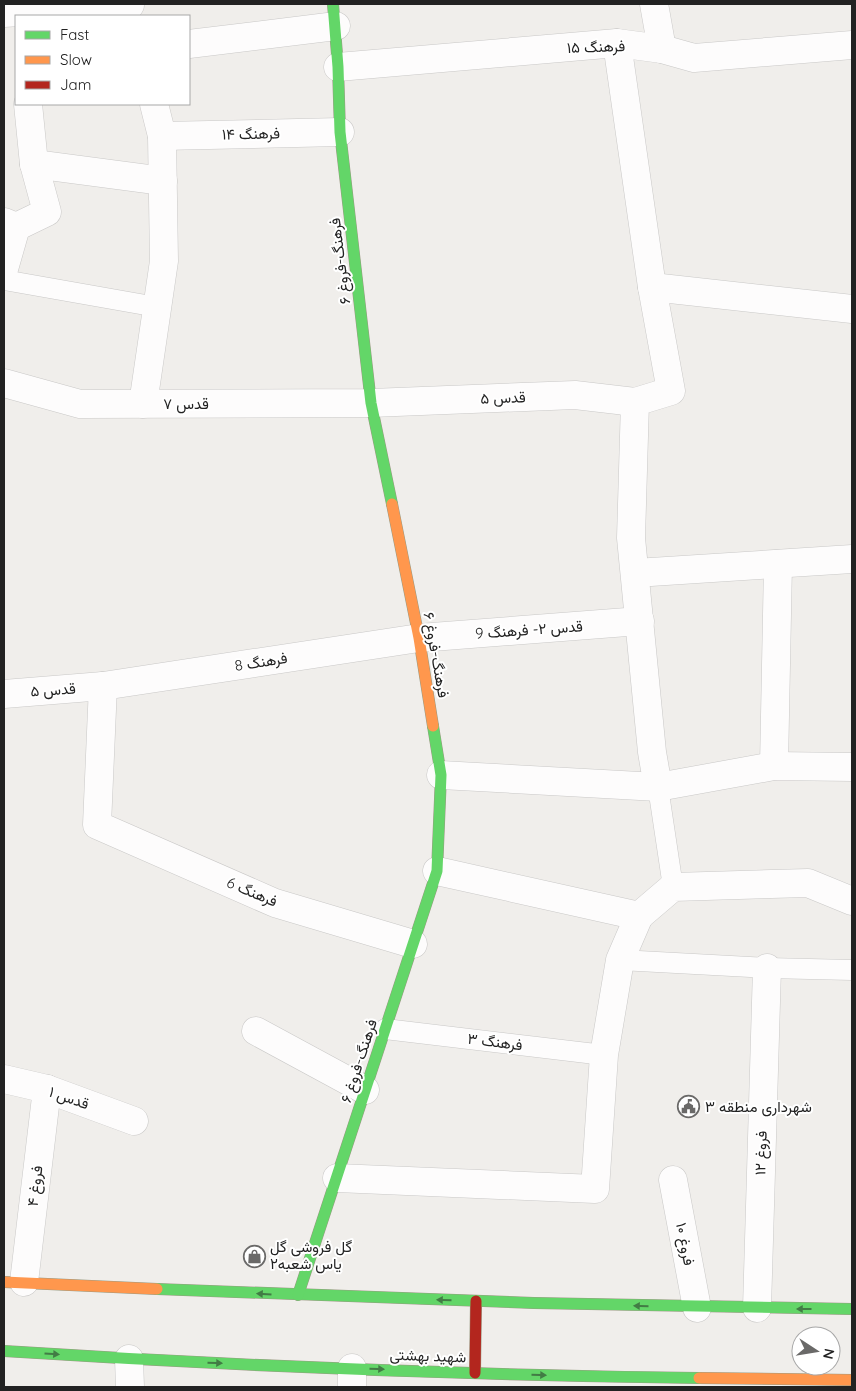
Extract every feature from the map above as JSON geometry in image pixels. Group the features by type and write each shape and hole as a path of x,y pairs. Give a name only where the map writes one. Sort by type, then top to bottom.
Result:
{"main road":[{"name":"فرهنگ-فروغ ۶","path":"298,1295 437,871 442,775 418,638 371,403 340,132 334,15"},
{"path":"14,1282 476,1301 697,1308 852,1309"},
{"path":"475,1373 476,1301"},
{"name":"شهید بهشتی","path":"4,1351 129,1359 352,1378 475,1373 562,1382 727,1383 852,1380"}],"street":[{"path":"654,4 662,49"},
{"path":"14,14 131,8"},
{"path":"190,44 334,15"},
{"path":"617,43 652,287 671,391 635,402 631,538 652,752 658,787"},
{"name":"فرهنگ ۱۵","path":"338,67 617,43 662,49 694,58 852,45"},
{"path":"4,268 10,225 47,212 34,164 28,105"},
{"path":"143,404 164,261 162,136 154,105"},
{"name":"فرهنگ ۱۴","path":"162,136 340,132"},
{"path":"34,164 163,181"},
{"path":"652,287 852,309"},
{"name":"قدس ۷","path":"4,383 80,404 371,403"},
{"name":"قدس ۵","path":"371,403 575,395 635,402"},
{"path":"635,573 852,559"},
{"path":"774,766 778,564"},
{"name":"قدس ۲- فرهنگ 9","path":"418,638 640,621"},
{"name":"فرهنگ 8","path":"102,686 418,638"},
{"name":"قدس ۵","path":"4,694 102,686"},
{"name":"فرهنگ 6","path":"102,686 97,825 275,903 413,944"},
{"path":"442,775 658,787 774,766 852,767"},
{"path":"437,871 639,916"},
{"path":"337,1178 595,1189 604,1055 620,960 639,916 673,887 808,883 852,901"},
{"name":"فروغ ۱۲","path":"757,1308 767,968"},
{"path":"256,1031 365,1090"},
{"name":"قدس ۱","path":"4,1079 47,1090 134,1121"},
{"name":"فروغ ۴","path":"14,1282 47,1090"},
{"name":"فروغ ۱۰","path":"673,1180 697,1308"},
{"path":"129,1359 130,1387"}],"lane":[{"path":"4,280 157,307"},
{"path":"658,787 673,887"},
{"path":"620,960 767,968 852,970"},
{"name":"فرهنگ ۳","path":"385,1029 604,1055"}],"traffic: fast":[{"path":"333,4 338,67 340,132 371,403 392,504"},
{"path":"298,1295 437,871 441,775 433,726"},
{"path":"157,1289 534,1303 852,1309"},
{"path":"4,1351 351,1369 699,1378"}],"traffic: slow":[{"path":"392,504 419,638 433,726"},
{"path":"4,1282 157,1289"},
{"path":"699,1378 852,1380"}],"traffic: jam":[{"path":"475,1373 476,1301"}],"place":[{"name":"شهرداری منطقه ۳","path":"689,1107"},
{"name":"گل فروشی گل یاس شعبه۲","path":"254,1256"}]}
